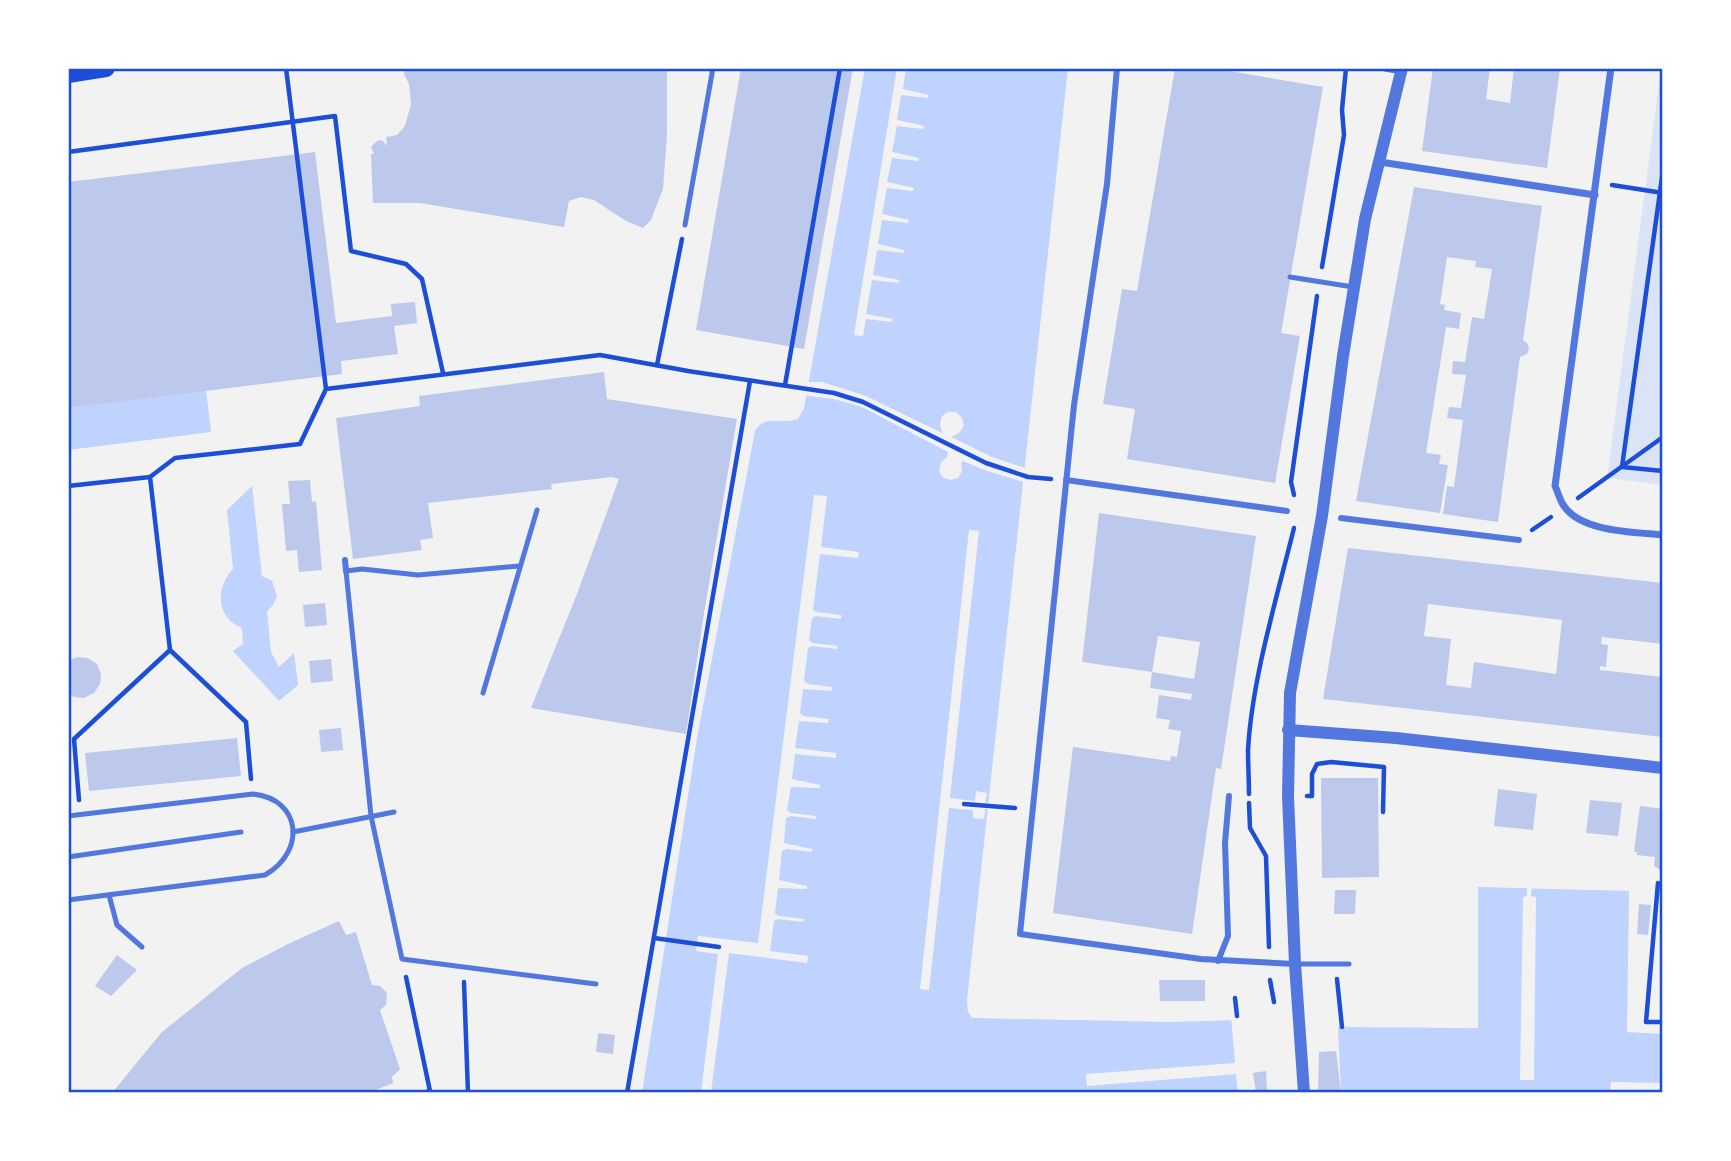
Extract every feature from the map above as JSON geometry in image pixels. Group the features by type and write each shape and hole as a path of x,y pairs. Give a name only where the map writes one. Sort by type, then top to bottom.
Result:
{"main road":[{"path":"68,74 106,68"}],"street":[{"path":"1117,68 1108,184 1074,405 1020,934 1218,961 1295,964"},
{"path":"1304,1093 1288,796 1290,693 1324,506 1365,219 1402,70 1385,68"},
{"path":"1611,68 1555,486 1564,507 1580,521 1608,528 1663,535"},
{"path":"1380,162 1595,195"},
{"path":"1066,480 1287,511"},
{"path":"1341,518 1519,540"},
{"path":"345,560 346,571"},
{"path":"1288,730 1396,738 1663,768"},
{"path":"1218,961 1228,936 1225,843 1229,796"}],"lane":[{"path":"685,225 713,68"},
{"path":"1290,277 1354,288"},
{"path":"483,693 537,510"},
{"path":"519,566 418,575 362,569 346,571 372,816 402,959 596,984"},
{"path":"68,816 253,794 273,799 284,808 293,832 292,845 286,858 278,868 265,875 68,900"},
{"path":"293,832 394,812"},
{"path":"68,856 241,832"},
{"path":"108,895 117,925 142,947"},
{"path":"1295,964 1349,964"}],"path":[{"path":"68,486 150,477 175,458 300,444 326,389 286,68"},
{"path":"785,386 840,68"},
{"path":"1323,258 1344,135 1342,110 1346,68"},
{"path":"68,152 335,116 351,251 407,264 422,279 443,373"},
{"path":"1622,467 1663,170"},
{"path":"1597,183 1661,193"},
{"path":"657,365 685,225"},
{"path":"1296,502 1291,482 1316,304"},
{"path":"326,389 600,355 750,381 820,389 863,402 986,463 1028,477"},
{"path":"627,1093 750,381"},
{"path":"1589,490 1663,437"},
{"path":"1622,467 1663,471"},
{"path":"150,477 170,650 246,722 253,794"},
{"path":"81,814 75,739 170,650"},
{"path":"1288,796 1312,796 1312,774 1317,764 1331,762 1384,767 1383,812"},
{"path":"964,804 1033,810"},
{"path":"1658,883 1646,1022 1663,1022"},
{"path":"654,938 719,947"},
{"path":"402,959 430,1091 423,1093"},
{"path":"1337,964 1342,1027"},
{"path":"463,967 468,1093"},
{"path":"1235,998 1237,1016"}],"shaded area":[{"path":"1663,68 1663,485 1607,478"}],"water":[{"path":"865,68 1068,68 967,1000 968,1012 972,1018 1168,1022 1242,1020 1250,1093 642,1093 697,738 755,431 768,421 798,419 804,408"},
{"path":"206,390 211,432 68,450 68,408"},
{"path":"252,486 262,576 272,581 277,596 267,611 271,652 279,667 294,653 298,685 279,701 233,651 243,644 242,628 227,617 221,602 223,585 233,569 227,510"},
{"path":"1478,887 1629,891 1627,1032 1663,1034 1663,1093 1341,1093 1338,1027 1478,1028"}],"pier":[{"path":"897,68 906,68 903,89 929,95 928,98 901,95 897,120 924,126 923,129 897,126 892,152 919,158 918,161 892,158 887,182 914,188 913,191 887,188 882,214 909,220 908,223 882,220 878,244 904,250 904,253 877,250 873,275 899,280 899,283 872,280 866,314 893,319 892,322 866,319 863,336 854,335"},
{"path":"805,382 822,382 866,396 942,433 942,416 948,412 956,412 962,418 964,426 959,433 951,437 992,457 1028,469 1027,483 963,461 958,478 950,480 942,477 939,470 948,452 862,407 834,399 803,395"},
{"path":"814,495 827,496 821,547 859,552 858,558 820,554 813,610 841,615 841,619 816,616 812,618 809,640 812,643 838,646 837,649 812,646 808,648 804,681 832,687 832,691 803,689 800,713 803,716 829,719 828,723 799,721 795,748 836,753 836,758 795,754 792,779 820,785 820,788 791,787 787,810 791,813 816,816 816,819 791,816 786,818 784,843 812,849 812,852 787,849 782,851 779,880 807,886 807,889 778,888 775,913 778,916 804,919 803,922 778,919 774,921 770,951 808,956 807,963 729,953 711,1093 701,1093 718,954 696,951 698,936 758,943"},
{"path":"969,530 979,531 950,798 975,801 976,791 987,793 985,803 989,803 984,819 973,818 973,810 949,808 929,990 920,989"},
{"path":"1527,885 1532,885 1531,896 1536,897 1534,1080 1520,1080 1523,897 1527,896"},
{"path":"1231,1016 1242,1016 1250,1093 1238,1093 1236,1074 1087,1086 1086,1074 1235,1063"},
{"path":"1611,1082 1663,1083 1663,1093 1610,1093"}],"building":[{"path":"406,68 667,68 667,134 663,189 651,220 643,228 626,221 594,200 581,197 569,201 564,227 420,203 373,203 371,154 374,154 371,147 378,140 387,146 386,137 397,135 405,126 411,104 409,84 404,74"},
{"path":"741,68 853,68 804,349 696,330"},
{"path":"1175,68 1211,68 1323,87 1281,333 1300,336 1275,483 1127,459 1135,409 1103,404 1122,289 1137,291"},
{"path":"1433,68 1490,68 1486,99 1510,103 1514,68 1560,68 1547,168 1422,151"},
{"path":"315,152 336,323 392,316 391,304 415,302 417,323 394,326 398,354 341,361 342,374 68,408 68,182"},
{"path":"1414,187 1542,206 1523,340 1529,349 1527,354 1520,357 1498,522 1443,514 1447,486 1454,487 1463,420 1447,418 1449,407 1461,408 1466,375 1452,374 1453,361 1465,362 1472,317 1484,319 1492,269 1475,267 1476,261 1447,257 1440,304 1445,305 1444,310 1461,313 1459,329 1446,327 1426,453 1441,455 1439,464 1448,465 1440,513 1356,501"},
{"path":"604,372 607,399 737,419 686,734 531,708 619,479 612,477 551,484 552,489 428,503 433,538 420,540 422,550 353,559 336,418 420,406 419,396"},
{"path":"310,480 312,502 316,501 322,570 299,572 297,550 286,551 282,504 290,504 288,481"},
{"path":"1099,513 1256,536 1221,769 1216,768 1192,934 1053,913 1073,747 1170,761 1171,756 1177,757 1181,731 1168,729 1170,720 1156,718 1159,695 1191,700 1192,694 1150,688 1152,672 1082,662","holes":["1158,636 1200,642 1194,679 1152,672"]},
{"path":"1348,548 1663,583 1663,644 1602,637 1601,644 1608,645 1606,667 1600,666 1600,670 1663,677 1663,737 1323,699","holes":["1428,604 1562,620 1556,674 1474,662 1471,688 1446,685 1451,639 1424,636"]},
{"path":"325,603 327,625 305,627 303,605"},
{"path":"77,657 88,658 97,664 101,674 100,684 94,693 84,698 68,693 68,661"},
{"path":"331,659 333,681 311,683 309,661"},
{"path":"341,728 343,750 321,752 319,730"},
{"path":"237,738 241,776 89,791 85,753"},
{"path":"1321,778 1378,778 1379,877 1322,878"},
{"path":"1498,789 1537,794 1533,830 1494,826"},
{"path":"1590,800 1622,803 1618,836 1586,833"},
{"path":"1640,806 1663,809 1663,872 1654,866 1655,857 1637,855 1637,852 1634,852"},
{"path":"1335,890 1356,890 1355,914 1334,914"},
{"path":"1639,904 1651,905 1648,935 1637,934"},
{"path":"339,921 346,935 356,932 372,985 380,986 387,993 386,1005 380,1010 400,1069 392,1077 393,1083 368,1093 112,1093 162,1032 242,968"},
{"path":"117,955 137,970 111,996 95,986"},
{"path":"1159,980 1205,980 1205,1001 1160,1001"},
{"path":"598,1033 615,1035 613,1054 596,1052"},
{"path":"1336,1051 1341,1093 1318,1093 1319,1052"},
{"path":"1266,1071 1267,1090 1256,1093 1253,1073"}]}
